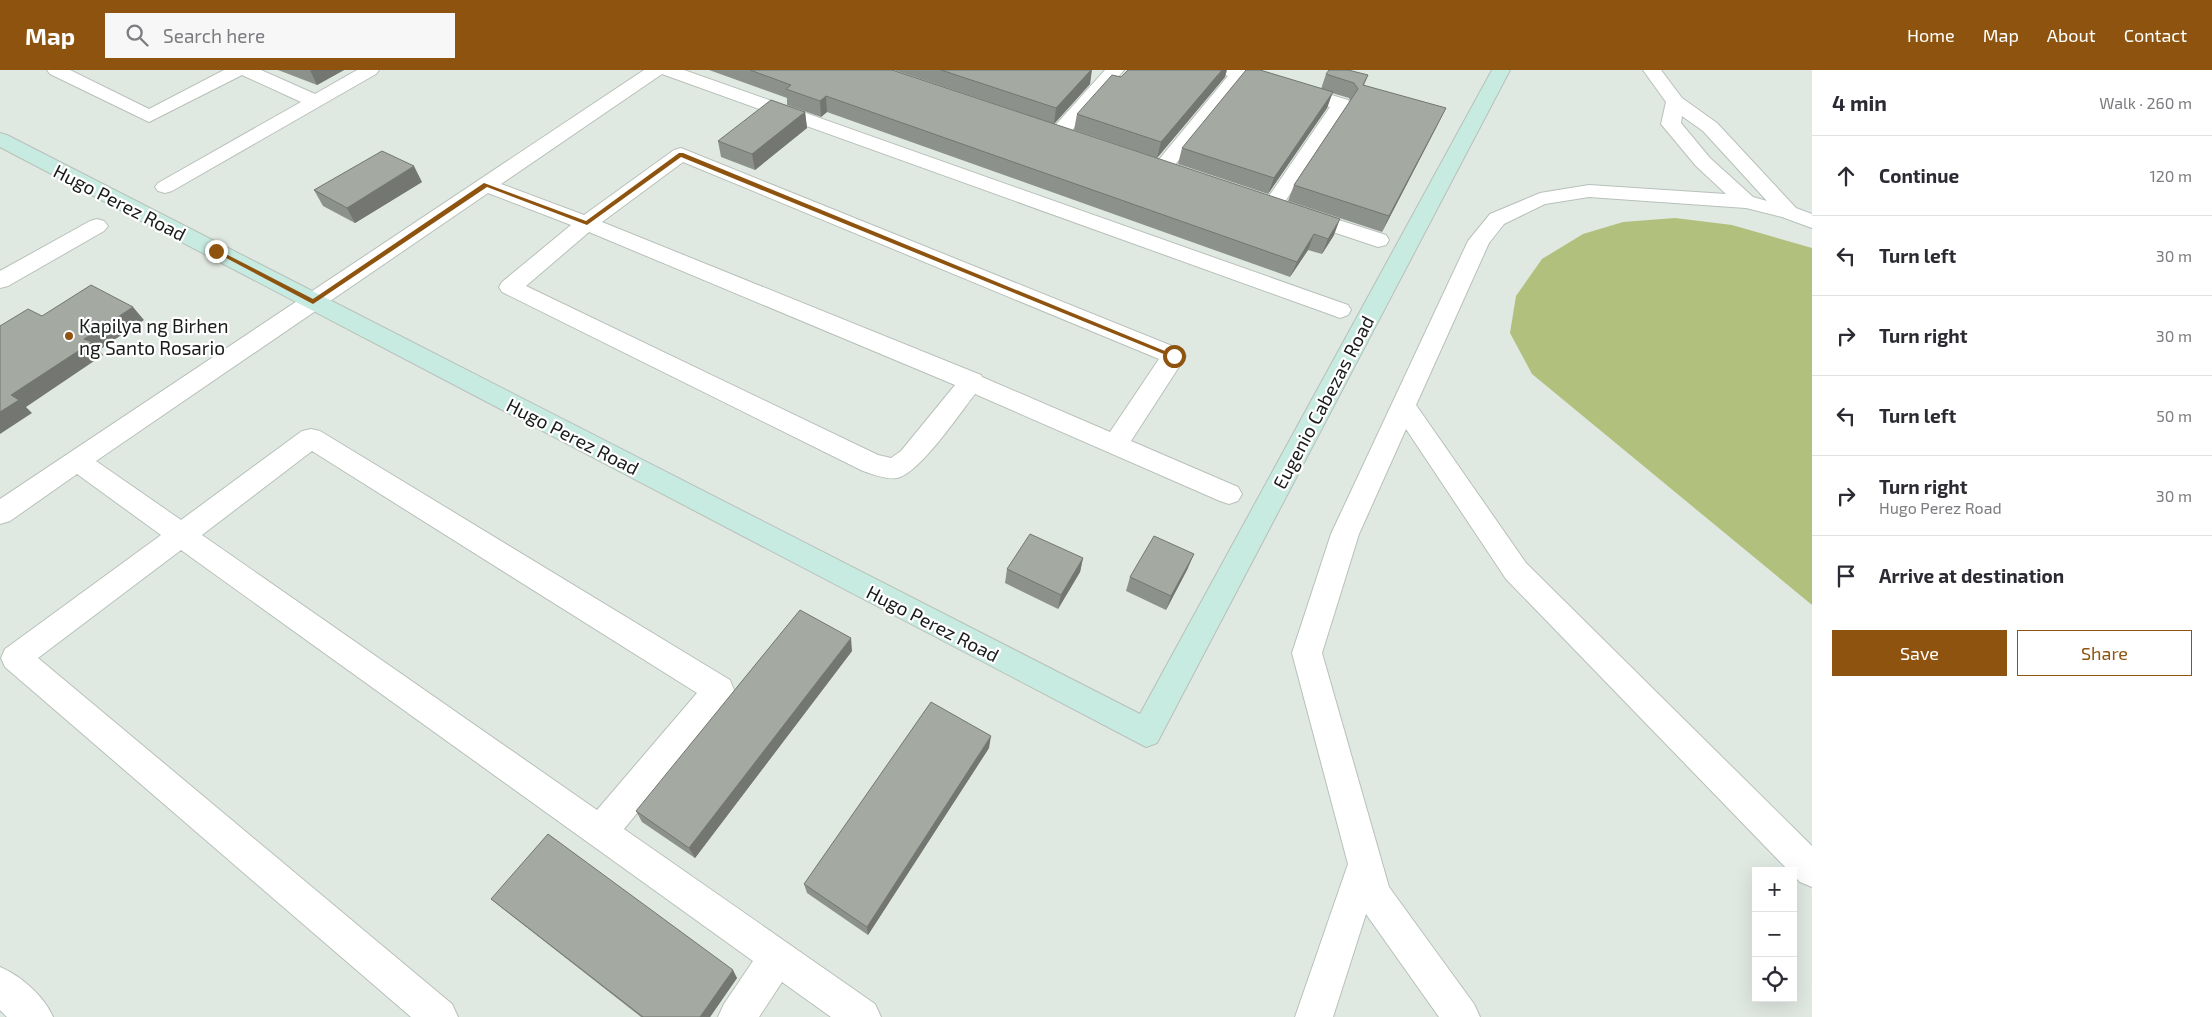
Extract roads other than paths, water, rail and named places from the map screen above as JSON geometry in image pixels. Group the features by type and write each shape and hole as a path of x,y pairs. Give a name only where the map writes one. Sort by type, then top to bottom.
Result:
{"street":[{"path":"56,70 149,116 238,70"},
{"path":"246,70 315,101"},
{"path":"165,187 370,70"},
{"path":"0,513 656,70"},
{"path":"667,70 1340,310"},
{"name":"Eugenio Cabezas Road","path":"1146,733 1501,70"},
{"path":"1652,70 1669,95 1710,127 1790,212"},
{"path":"1144,161 1172,171 1234,72 1341,104 1264,202 1378,240"},
{"path":"1058,133 1102,75"},
{"path":"1669,95 1671,124 1703,162 1746,202"},
{"path":"1040,127 1078,139"},
{"name":"Hugo Perez Road","path":"0,139 1146,733"},
{"path":"972,382 910,458 895,469 872,464 510,287 587,223 681,154 1174,356 1115,444"},
{"path":"486,185 587,223 972,382 1230,494"},
{"path":"1462,1017 1374,896 1307,653 1345,534 1478,241 1497,219 1540,199 1589,191 1746,202 1790,212 1812,222"},
{"path":"0,281 97,226"},
{"path":"1404,407 1516,571 1812,870"},
{"path":"439,1017 16,658 311,438 719,690 600,832"},
{"path":"77,461 862,1017"},
{"path":"1314,1017 1366,865"},
{"path":"737,1017 777,958"},
{"path":"2,991 34,1017"}],"place":[{"name":"Kapilya ng Birhen ng Santo Rosario","path":"69,336"}]}
